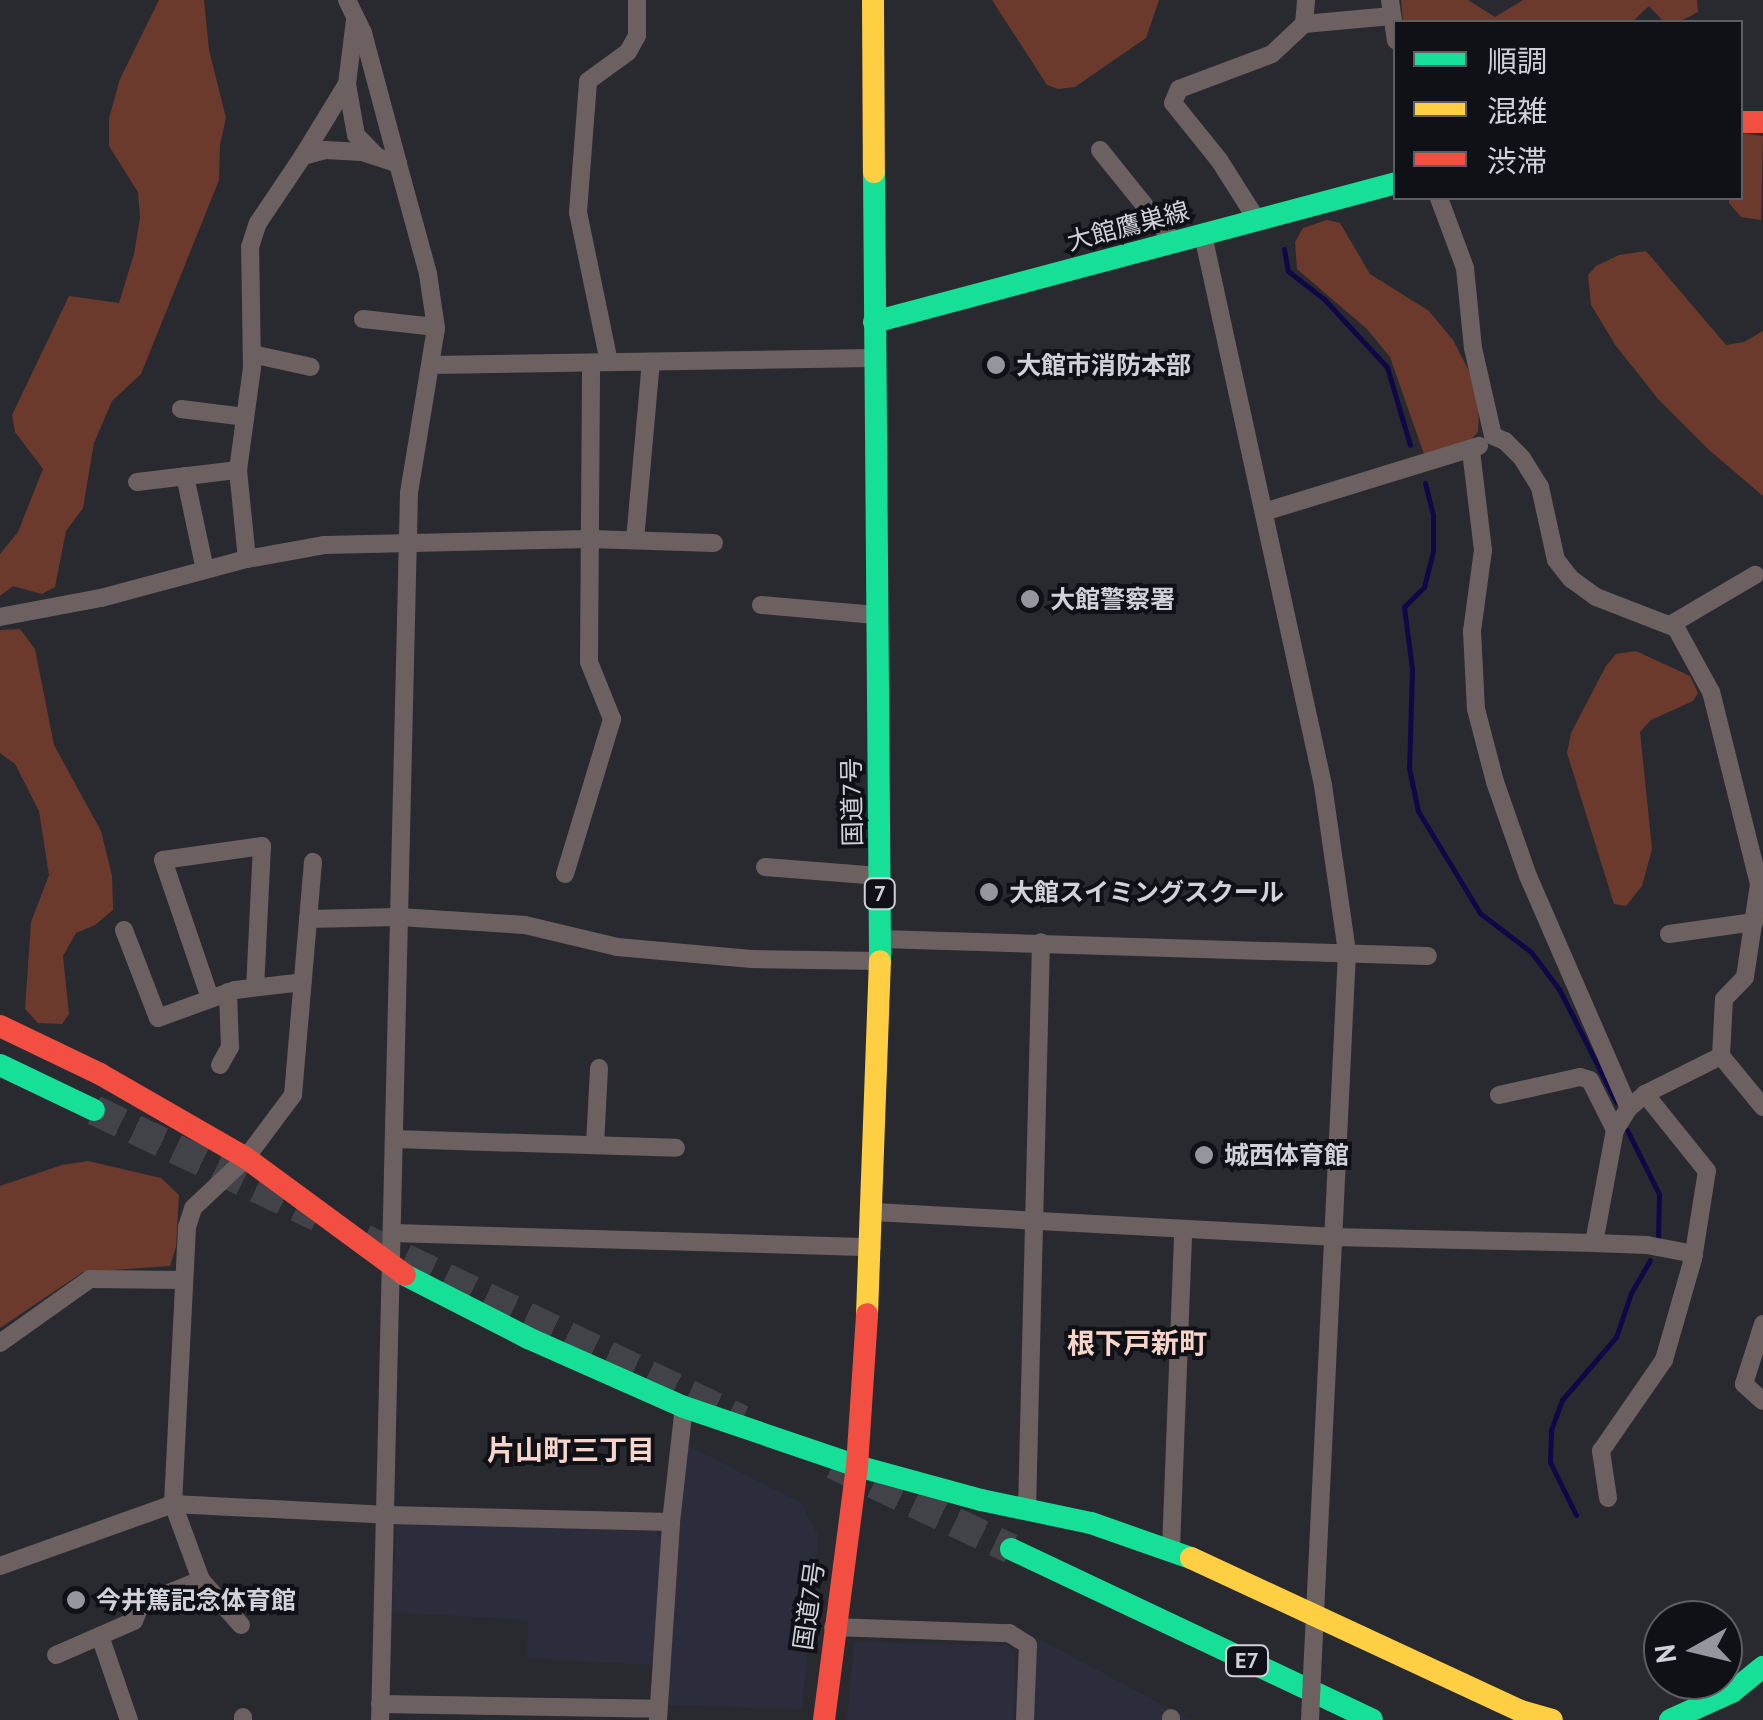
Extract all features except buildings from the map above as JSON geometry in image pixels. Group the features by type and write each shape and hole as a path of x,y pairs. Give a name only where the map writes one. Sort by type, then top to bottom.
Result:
{"main road":[{"name":"国道7号","path":"824,1720 832,1627 857,1466 874,1212 881,950 873,358 873,0"},
{"name":"大館鷹巣線","path":"874,322 1393,183"},
{"path":"0,1026 100,1074 246,1158 392,1268 528,1338 684,1408 857,1466 1091,1523 1170,1550 1521,1710 1552,1720"},
{"path":"0,1065 94,1110"},
{"name":"E7","path":"1011,1549 1372,1720"},
{"path":"1122,1602 1344,1720"},
{"path":"1670,1720 1732,1692 1763,1667"}],"street":[{"path":"565,874 612,719 589,662 590,539 600,362 578,212 588,81 628,52 637,36 637,0"},
{"path":"1304,24 1306,0"},
{"path":"351,8 347,84 356,135 376,157"},
{"path":"351,8 428,274 436,327 414,445 408,544 388,1515 380,1712 658,1715 670,1522 684,1408"},
{"path":"1257,220 1220,160 1173,103 1179,89 1272,54 1304,24 1391,8"},
{"path":"248,559 238,470 252,354 250,247 258,222 347,84"},
{"path":"303,156 325,150 398,164"},
{"path":"1100,150 1174,242"},
{"path":"1439,200 1465,268 1472,348 1493,436"},
{"path":"1203,235 1323,785 1347,952 1312,1613 1310,1720"},
{"path":"363,319 436,327"},
{"path":"252,354 311,366"},
{"path":"431,365 873,358"},
{"path":"635,540 652,362"},
{"path":"181,409 245,416"},
{"path":"1264,512 1471,450 1493,436"},
{"path":"1493,436 1506,441 1522,458 1540,487 1556,560 1571,579 1596,597 1670,625 1710,692 1761,883 1745,977 1724,999 1722,1056 1763,1107"},
{"path":"1471,450 1483,550 1472,631 1476,709 1495,782 1528,876 1629,1108"},
{"path":"137,482 238,470"},
{"path":"185,476 205,570"},
{"path":"0,617 101,598 248,559 324,545 590,539 714,542"},
{"path":"1670,625 1755,574"},
{"path":"761,605 876,615"},
{"path":"220,1065 230,1047 219,995 163,860 262,846 255,988"},
{"path":"242,1625 201,1580 173,1504 187,1227 193,1208 246,1158 293,1094 313,862"},
{"path":"765,866 880,876"},
{"path":"308,919 399,917 525,925 618,947 751,959 1041,942 1428,956"},
{"path":"1669,934 1754,922"},
{"path":"124,930 158,1018 219,995 303,982"},
{"path":"1027,1510 1041,942"},
{"path":"1594,1244 1615,1130 1629,1108 1645,1094 1722,1056"},
{"path":"595,1146 599,1068"},
{"path":"1499,1095 1580,1077 1590,1080 1615,1130"},
{"path":"1608,1498 1601,1451 1664,1360 1694,1254 1707,1171 1645,1094"},
{"path":"394,1139 676,1148"},
{"path":"874,1212 1332,1237 1648,1245 1694,1254"},
{"path":"1170,1550 1183,1230"},
{"path":"392,1233 872,1247"},
{"path":"0,1343 90,1279 184,1280"},
{"path":"1763,1324 1744,1384 1763,1401"},
{"path":"0,1566 173,1504 388,1515 670,1522"},
{"path":"56,1655 134,1621 141,1604 201,1580"},
{"path":"832,1627 1009,1634 1028,1646 1025,1720"},
{"path":"100,1636 129,1720"}],"shaded area":[{"path":"159,0 204,0 209,50 226,118 219,180 141,374 112,401 94,443 83,508 66,531 55,587 42,594 13,586 0,596 0,554 18,532 43,469 15,432 12,415 69,296 119,303 134,254 140,218 138,192 109,146 109,118 120,79"},
{"path":"992,0 1159,0 1146,38 1075,87 1058,89 1047,85"},
{"path":"1401,0 1468,0 1495,17 1523,0 1697,0 1698,12 1683,20 1662,20 1649,6 1634,20 1403,20"},
{"path":"1743,133 1763,136 1761,220 1741,217 1729,203 1743,200"},
{"path":"1327,220 1340,223 1370,274 1429,311 1453,340 1469,371 1479,410 1478,432 1467,444 1425,457 1390,357 1367,329 1297,269 1295,242 1303,228"},
{"path":"1646,251 1726,345 1744,342 1763,331 1763,496 1659,400 1616,346 1591,305 1588,275 1596,266 1619,255"},
{"path":"20,629 35,649 54,745 101,831 112,876 113,910 95,925 76,933 63,956 69,1014 62,1024 38,1023 25,1009 31,922 49,875 39,811 15,764 0,753 0,630"},
{"path":"1636,651 1690,676 1698,693 1693,701 1651,720 1640,732 1652,849 1642,886 1626,906 1614,904 1567,753 1571,733 1606,666 1616,654"},
{"path":"88,1161 161,1178 179,1195 176,1247 170,1266 83,1272 0,1328 0,1186 62,1165"},
{"path":"687,1445 801,1503 818,1536 802,1709 662,1705"},
{"path":"397,1518 653,1527 661,1539 654,1665 527,1658 528,1620 392,1612"},
{"path":"1033,1636 1191,1720 1030,1720"},
{"path":"854,1642 1008,1646 1015,1654 1013,1720 847,1720"}],"waterway":[{"path":"1284,249 1288,271 1324,299 1387,367 1410,445"},
{"path":"1425,483 1433,515 1433,551 1424,587 1404,607 1412,669 1409,768 1418,811 1480,913 1531,952 1559,989 1616,1102"},
{"path":"1627,1130 1659,1194 1658,1239"},
{"path":"1576,1515 1550,1462 1551,1430 1562,1400 1616,1337 1631,1293 1650,1260"}],"tunnel":[{"path":"94,1110 318,1217"},
{"path":"364,1239 742,1420"},
{"path":"833,1464 1011,1549"}],"traffic: fast":[{"path":"874,172 880,961"},
{"path":"874,322 1393,184"},
{"path":"0,1065 94,1110"},
{"path":"405,1275 528,1338 684,1407 857,1466 981,1500 1091,1523 1191,1558"},
{"path":"1011,1549 1372,1720"},
{"path":"1670,1720 1732,1692 1763,1667"}],"traffic: slow":[{"path":"873,0 874,172"},
{"path":"867,1314 880,961"},
{"path":"1191,1558 1521,1711 1552,1720"}],"traffic: jam":[{"path":"1743,122 1763,122"},
{"path":"0,1026 100,1074 246,1158 405,1275"},
{"path":"824,1720 857,1466 867,1314"}],"place":[{"name":"大館市消防本部","path":"996,365"},
{"name":"大館警察署","path":"1030,599"},
{"name":"大館スイミングスクール","path":"989,892"},
{"name":"城西体育館","path":"1204,1155"},
{"name":"今井篤記念体育館","path":"76,1600"}],"district":[{"name":"根下戸新町","path":"1137,1343"},
{"name":"片山町三丁目","path":"571,1450"}]}
